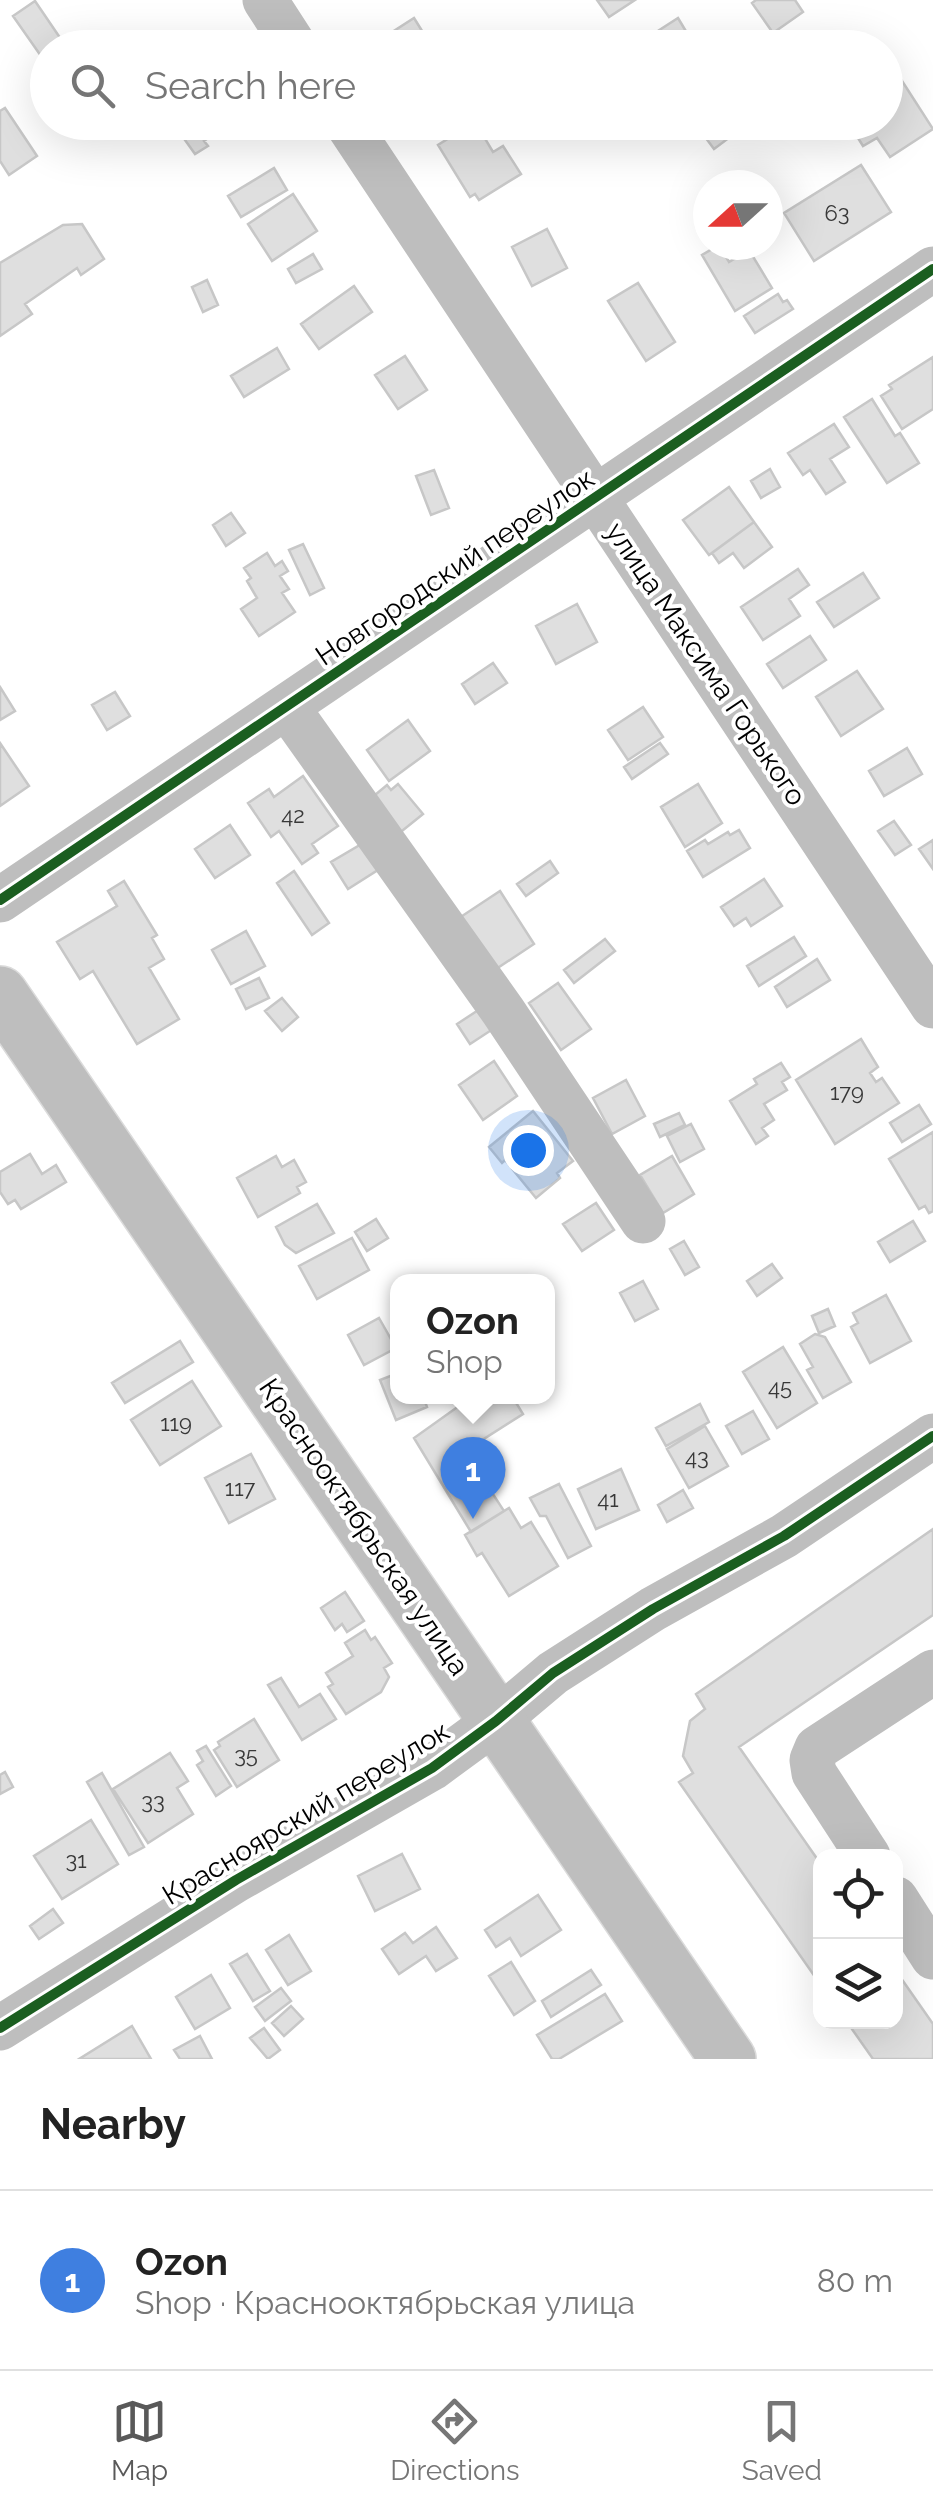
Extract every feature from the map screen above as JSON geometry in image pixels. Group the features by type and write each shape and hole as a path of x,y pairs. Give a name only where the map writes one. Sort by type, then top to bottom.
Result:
{"main road":[{"name":"Краснооктябрьская улица","path":"0,994 728,2059"}],"street":[{"path":"265,0 284,30"},
{"name":"улица Максима Горького","path":"358,140 933,1006"},
{"name":"Новгородский переулок","path":"0,900 596,499 926,288"},
{"path":"287,707 514,1026 643,1221"},
{"name":"Красноярский переулок","path":"0,2028 236,1880 432,1768 553,1673 653,1609 784,1536 933,1436"},
{"path":"863,1849 814,1773 812,1760 816,1748 933,1672"},
{"path":"903,1910 933,1957"}],"building":[{"path":"597,0 635,0 609,17"},
{"path":"795,0 803,12 777,30 771,30 752,3"},
{"path":"35,1 55,30 30,30 30,40 13,16"},
{"path":"414,18 421,30 395,30"},
{"path":"678,18 685,30 659,30"},
{"path":"903,82 933,129 890,157 878,140 903,140"},
{"path":"5,108 37,156 9,175 0,161 0,111"},
{"path":"185,140 205,140 208,146 195,154"},
{"path":"446,140 486,140 493,152 503,146 521,174 479,200 475,194 470,197 438,145"},
{"path":"707,140 726,140 714,149"},
{"path":"861,165 891,212 814,261 784,213"},
{"path":"274,168 287,190 241,217 228,196"},
{"path":"293,194 317,231 272,261 248,224"},
{"path":"82,224 104,259 81,275 77,268 25,304 32,314 0,336 0,263 63,225"},
{"path":"547,229 567,268 532,286 512,247"},
{"path":"313,254 322,269 296,283 288,269"},
{"path":"705,260 755,260 772,288 735,311"},
{"path":"207,280 218,305 203,312 192,287"},
{"path":"638,283 675,342 646,361 608,301"},
{"path":"354,286 372,312 319,349 301,324"},
{"path":"778,294 793,309 755,333 744,316"},
{"path":"277,348 289,369 244,397 231,376"},
{"path":"405,356 427,390 398,409 375,375"},
{"path":"933,357 933,409 902,429 881,396 892,389 889,385"},
{"path":"872,399 895,436 900,433 919,463 887,483 844,417"},
{"path":"834,424 849,447 830,459 845,482 826,494 810,470 803,475 788,453"},
{"path":"770,469 780,487 761,498 751,481"},
{"path":"434,470 449,508 431,515 416,476"},
{"path":"729,487 754,522 709,555 683,520"},
{"path":"231,513 245,533 226,546 213,525"},
{"path":"754,522 772,547 744,568 733,553 719,563 712,553"},
{"path":"303,544 324,588 310,595 289,550"},
{"path":"267,553 275,566 282,561 288,571 280,576 289,589 282,593 295,612 259,636 241,609 257,598 244,568"},
{"path":"798,569 809,585 789,599 800,616 763,640 741,607"},
{"path":"863,573 879,598 834,627 817,602"},
{"path":"577,604 597,642 556,664 536,626"},
{"path":"810,636 826,660 783,688 767,664"},
{"path":"493,663 507,683 475,704 462,684"},
{"path":"857,671 883,709 841,736 816,697"},
{"path":"0,687 15,711 0,720"},
{"path":"115,692 130,716 107,730 92,705"},
{"path":"643,707 663,737 628,760 608,730"},
{"path":"408,720 430,751 389,781 367,750"},
{"path":"0,743 29,786 0,806"},
{"path":"660,743 668,754 632,779 624,767"},
{"path":"907,748 922,774 884,796 869,771"},
{"path":"303,776 338,826 312,844 318,853 302,864 279,831 271,837 248,803 269,789 274,797"},
{"path":"398,784 423,814 397,835 369,800 387,785 391,790"},
{"path":"698,784 722,823 685,847 661,807"},
{"path":"894,821 911,845 895,855 878,831"},
{"path":"230,825 250,855 215,878 195,849"},
{"path":"739,830 750,848 703,877 687,851 705,840 708,844"},
{"path":"933,840 933,869 919,849"},
{"path":"365,842 381,868 348,889 331,862"},
{"path":"550,861 558,873 526,896 517,884"},
{"path":"294,871 329,923 312,935 277,883"},
{"path":"764,879 782,906 751,926 746,918 734,926 721,907"},
{"path":"124,881 157,935 152,938 164,959 149,968 179,1019 137,1044 93,971 80,979 57,942 117,906 108,891"},
{"path":"500,891 534,944 490,973 456,920"},
{"path":"246,931 265,966 231,984 212,950"},
{"path":"794,937 806,956 759,986 747,966"},
{"path":"605,939 615,951 574,983 564,970"},
{"path":"817,959 830,980 787,1007 775,987"},
{"path":"259,978 269,998 246,1009 236,989"},
{"path":"558,983 591,1029 561,1050 529,1003"},
{"path":"282,998 298,1017 282,1031 265,1011"},
{"path":"480,1009 493,1029 470,1044 457,1024"},
{"path":"861,1039 878,1067 870,1073 876,1082 882,1078 899,1103 835,1144 796,1080"},
{"path":"494,1061 517,1096 483,1120 459,1085"},
{"path":"781,1063 790,1077 782,1082 787,1090 764,1104 774,1120 762,1128 768,1136 756,1144 730,1101 757,1084 754,1079"},
{"path":"626,1080 645,1116 612,1134 593,1098"},
{"path":"919,1105 931,1124 902,1142 890,1123"},
{"path":"533,1111 573,1161 536,1198 489,1147"},
{"path":"679,1113 685,1125 660,1137 654,1124"},
{"path":"691,1124 704,1149 680,1162 667,1136"},
{"path":"933,1132 933,1211 929,1213 925,1206 919,1209 889,1159"},
{"path":"30,1154 42,1174 56,1165 66,1182 21,1209 15,1200 8,1204 0,1192 0,1172"},
{"path":"276,1156 282,1167 294,1160 306,1182 297,1187 300,1193 258,1217 237,1178"},
{"path":"672,1156 694,1194 663,1213 640,1175"},
{"path":"596,1203 614,1230 582,1251 563,1224"},
{"path":"317,1204 334,1233 296,1253 285,1245 276,1227"},
{"path":"376,1219 388,1238 367,1251 355,1232"},
{"path":"913,1221 925,1241 890,1262 878,1242"},
{"path":"352,1238 369,1270 317,1299 299,1266"},
{"path":"684,1241 699,1267 685,1275 670,1249"},
{"path":"772,1264 782,1278 757,1296 747,1281"},
{"path":"643,1281 658,1309 635,1321 620,1293"},
{"path":"886,1295 911,1341 870,1363 851,1327 858,1323 853,1313"},
{"path":"828,1309 835,1326 819,1333 812,1316"},
{"path":"379,1318 390,1337 390,1351 364,1365 348,1335"},
{"path":"815,1334 825,1337 851,1382 823,1398 807,1370 813,1367 800,1344"},
{"path":"180,1341 193,1362 125,1403 112,1383"},
{"path":"783,1347 817,1403 777,1428 743,1372"},
{"path":"390,1376 390,1404 427,1407 396,1420 380,1380"},
{"path":"192,1381 221,1426 160,1465 131,1420"},
{"path":"462,1404 517,1404 523,1414 465,1451 504,1511 471,1532 414,1438"},
{"path":"700,1404 709,1422 666,1446 656,1428"},
{"path":"753,1411 769,1439 742,1454 726,1426"},
{"path":"705,1426 728,1466 689,1488 667,1449"},
{"path":"251,1454 275,1499 229,1523 205,1478"},
{"path":"621,1469 639,1510 596,1529 578,1489"},
{"path":"559,1484 591,1546 568,1558 546,1516 540,1516 530,1498"},
{"path":"683,1490 693,1508 667,1522 658,1505"},
{"path":"509,1508 521,1528 531,1522 558,1566 509,1596 482,1553 477,1556 465,1535"},
{"path":"933,1529 933,1615 739,1747 813,1853 813,1974 679,1782 693,1773 683,1756 690,1721 705,1709 696,1694"},
{"path":"345,1592 364,1621 347,1632 342,1624 335,1630 321,1608"},
{"path":"365,1630 371,1640 375,1637 392,1663 384,1668 389,1677 381,1692 346,1714 328,1687 333,1684 326,1673 353,1656 345,1643"},
{"path":"281,1678 299,1707 320,1694 336,1719 302,1740 268,1685"},
{"path":"254,1719 279,1760 237,1787 214,1750 220,1746 218,1742"},
{"path":"206,1746 231,1786 216,1796 197,1765 203,1761 197,1751"},
{"path":"170,1753 188,1781 177,1788 193,1814 148,1843 113,1789"},
{"path":"5,1772 13,1787 0,1794 0,1775"},
{"path":"102,1773 144,1847 129,1855 87,1782"},
{"path":"91,1820 118,1864 62,1899 34,1856"},
{"path":"402,1854 420,1889 375,1911 358,1876"},
{"path":"538,1895 561,1930 521,1956 510,1938 496,1947 485,1930"},
{"path":"53,1909 63,1923 39,1939 30,1926"},
{"path":"436,1927 457,1958 436,1971 426,1956 399,1974 382,1949 405,1933 413,1943"},
{"path":"289,1935 311,1971 288,1985 266,1950"},
{"path":"247,1954 270,1991 253,2001 230,1964"},
{"path":"511,1962 535,2001 514,2015 489,1976"},
{"path":"591,1970 601,1985 551,2017 542,2001"},
{"path":"211,1975 230,2008 195,2029 176,1997"},
{"path":"903,1981 933,2024 933,2059 873,2059 852,2029 903,2029"},
{"path":"281,1988 291,2001 265,2021 255,2007"},
{"path":"605,1994 622,2021 559,2059 552,2059 537,2035"},
{"path":"291,2006 303,2019 284,2036 272,2023"},
{"path":"132,2026 151,2059 79,2059"},
{"path":"264,2028 280,2050 268,2059 250,2038"},
{"path":"200,2036 212,2059 180,2059 174,2050"}],"cycle path":[{"path":"0,900 933,269"},
{"path":"0,2028 236,1880 432,1768 553,1673 653,1609 784,1536 933,1436"}],"place":[{"name":"Ozon","path":"473,1519"}]}
